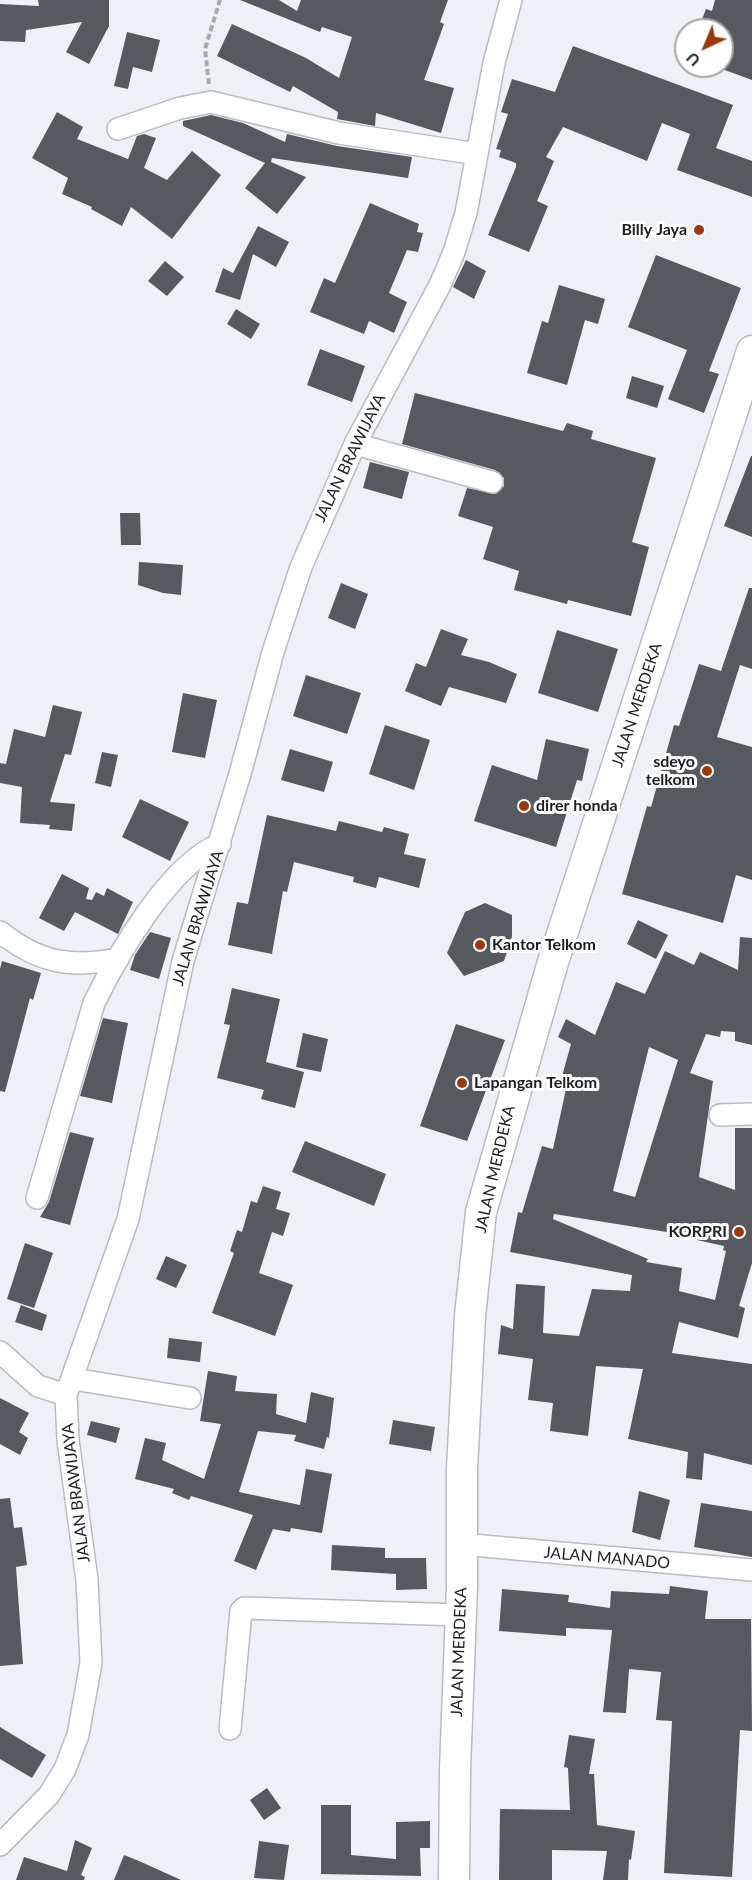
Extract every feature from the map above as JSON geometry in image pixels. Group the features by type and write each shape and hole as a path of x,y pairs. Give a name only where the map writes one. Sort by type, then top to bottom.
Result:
{"highway":[{"name":"JALAN MERDEKA","path":"454,1880 461,1544 470,1316 481,1212 553,962 752,351"}],"street":[{"name":"JALAN BRAWIJAYA","path":"0,1845 49,1795 65,1769 78,1735 91,1663 87,1580 68,1440 70,1387 128,1219 183,961 220,844 285,610 317,528 355,444 440,285 454,252 466,213 494,63 511,0"},
{"path":"118,129 180,108 211,102 339,133 477,154"},
{"path":"355,444 492,482"},
{"path":"37,1198 94,1003 129,938 174,880 194,859 220,844"},
{"path":"0,932 16,945 50,960 84,965 118,958"},
{"path":"720,1115 752,1114"},
{"path":"0,1352 38,1386 190,1398"},
{"name":"JALAN MANADO","path":"461,1544 752,1569"},
{"path":"230,1729 241,1611 244,1608 460,1616"}],"path":[{"path":"211,102 205,49 220,0"}],"building":[{"path":"38,0 109,0 109,26 89,64 66,52 82,22 26,30 25,42 0,41 0,4 39,6"},
{"path":"240,0 279,0 297,11 301,0 448,0 440,22 444,24 424,80 454,88 441,133 376,113 375,126 337,119 338,112 293,86 290,92 217,56 232,24 306,58 339,78 352,37 322,27 320,32"},
{"path":"715,0 752,0 752,80 734,73 734,18 703,18 706,9 712,11"},
{"path":"127,32 160,40 152,72 133,67 128,89 114,86"},
{"path":"573,46 733,105 716,148 752,161 752,197 677,170 690,134 662,123 647,161 563,127 546,157 554,161 537,201 548,206 529,252 488,235 516,167 516,163 499,157 501,150 496,149 508,114 501,112 512,79 555,92"},
{"path":"57,112 83,127 77,139 128,159 137,136 144,134 156,138 144,168 167,180 192,151 221,175 172,239 131,207 122,226 91,209 92,207 62,194 68,178 32,158"},
{"path":"211,115 243,123 285,142 287,134 337,146 412,157 408,178 272,158 271,162 306,177 277,214 245,188 265,163 183,126 183,121"},
{"path":"370,203 419,224 417,232 423,233 418,252 407,250 389,293 407,302 394,333 369,321 364,334 310,312 324,278 335,283"},
{"path":"258,226 289,242 276,267 253,254 240,300 215,292 223,268 233,273"},
{"path":"656,255 741,288 709,371 719,374 704,413 668,399 687,350 628,327"},
{"path":"466,260 486,271 474,299 453,287"},
{"path":"165,261 184,277 167,296 148,281"},
{"path":"559,285 605,299 598,324 585,320 567,385 527,373 542,321 548,323"},
{"path":"236,309 260,324 251,339 227,324"},
{"path":"320,349 365,366 352,402 307,385"},
{"path":"632,376 664,386 657,408 626,398"},
{"path":"415,393 563,431 567,423 593,431 591,439 656,458 632,542 649,547 631,616 568,600 567,604 514,590 519,571 483,559 493,527 458,516 467,488 496,494 504,486 504,478 495,470 402,444"},
{"path":"752,456 752,537 724,526"},
{"path":"370,462 409,472 402,499 363,488"},
{"path":"120,513 140,513 141,545 121,545"},
{"path":"139,562 183,565 181,595 163,593 138,585"},
{"path":"341,583 368,594 355,629 328,618"},
{"path":"749,588 752,588 752,669 740,665 717,737 752,747 752,880 736,875 723,923 622,894 647,806 651,807 674,725 679,726 699,664 721,671"},
{"path":"441,629 468,639 461,655 489,662 517,674 506,703 449,687 441,706 405,691 416,663 426,667"},
{"path":"557,630 618,649 598,712 538,693"},
{"path":"306,675 361,693 347,734 293,716"},
{"path":"183,693 217,700 205,758 172,752"},
{"path":"53,705 82,712 71,755 65,754 50,802 75,804 72,831 49,829 50,825 20,823 22,787 0,783 0,763 6,764 14,729 45,737"},
{"path":"385,725 430,740 414,790 369,774"},
{"name":"direr honda","path":"546,739 589,749 582,781 577,780 556,847 474,821 492,765 537,780"},
{"path":"290,749 333,762 324,792 281,780"},
{"path":"102,752 118,755 111,787 95,783"},
{"path":"140,799 189,822 170,861 122,837"},
{"path":"267,815 336,831 339,821 382,832 384,827 409,834 404,854 426,859 419,888 379,877 376,888 353,882 354,877 294,862 287,892 283,891 272,954 228,945 237,902 248,904"},
{"path":"62,874 89,888 86,899 92,900 96,892 104,896 107,888 133,902 118,934 75,912 64,931 39,918"},
{"name":"Kantor Telkom","path":"485,903 512,915 512,936 504,961 464,976 447,953 465,912"},
{"path":"638,920 668,935 656,959 627,944"},
{"path":"150,932 171,938 159,979 130,970 135,955"},
{"path":"740,937 752,938 752,1045 735,1041 735,1032 721,1031 720,1037 706,1034 690,1073 713,1081 699,1177 735,1190 735,1128 752,1128 752,1263 739,1306 745,1308 738,1338 679,1322 672,1353 752,1364 752,1465 704,1453 702,1480 686,1478 688,1452 628,1439 643,1369 596,1366 588,1436 550,1431 553,1403 528,1400 533,1359 498,1354 501,1325 513,1329 516,1284 545,1286 543,1333 579,1336 592,1289 630,1291 632,1275 510,1252 518,1212 522,1213 542,1146 553,1149 566,1089 559,1087 571,1044 558,1037 566,1019 595,1035 616,982 645,994 665,951 694,965 700,952 738,970","holes":["649,1047 678,1060 635,1197 613,1191","554,1214 698,1237 697,1240 724,1246 723,1250 726,1251 715,1300 679,1291 682,1268 646,1262 648,1259 553,1219"]},
{"path":"2,961 41,973 33,1000 30,998 5,1092 0,1091 0,969"},
{"path":"232,988 280,999 266,1062 304,1072 295,1108 261,1099 264,1090 217,1078 230,1025 224,1024"},
{"path":"103,1018 128,1023 112,1103 80,1096"},
{"name":"Lapangan Telkom","path":"456,1024 505,1040 467,1141 420,1126"},
{"path":"303,1033 328,1039 321,1072 296,1067"},
{"path":"70,1132 94,1138 70,1225 40,1217 49,1202"},
{"path":"305,1141 386,1174 374,1206 292,1172"},
{"path":"263,1186 281,1192 276,1209 290,1213 283,1236 272,1232 259,1273 293,1285 275,1336 212,1313 234,1253 230,1251 237,1230 242,1232 251,1201 257,1203"},
{"path":"25,1243 53,1253 34,1308 7,1299"},
{"path":"166,1256 187,1265 176,1288 156,1279"},
{"path":"21,1305 47,1315 42,1331 15,1322"},
{"path":"169,1338 202,1342 200,1362 167,1358"},
{"path":"208,1371 237,1376 235,1391 277,1394 276,1414 306,1423 311,1392 334,1398 329,1438 327,1437 324,1449 294,1441 296,1435 258,1431 239,1492 300,1505 306,1469 332,1474 322,1533 291,1528 290,1532 273,1529 256,1570 234,1561 253,1515 191,1496 189,1500 172,1493 174,1489 135,1479 145,1438 166,1443 162,1460 204,1479 221,1424 200,1421"},
{"path":"0,1398 29,1413 19,1432 28,1438 20,1455 0,1444"},
{"path":"393,1420 435,1427 431,1451 389,1444"},
{"path":"91,1421 120,1428 116,1443 87,1435"},
{"path":"639,1491 670,1500 660,1540 632,1532"},
{"path":"10,1498 14,1528 22,1527 27,1565 16,1567 23,1664 0,1666 0,1499"},
{"path":"701,1503 752,1511 752,1557 694,1547"},
{"path":"332,1545 385,1548 385,1558 426,1558 427,1589 396,1590 396,1574 331,1570"},
{"path":"670,1586 708,1591 705,1619 751,1619 752,1731 740,1730 732,1877 664,1873 672,1721 656,1720 661,1672 629,1669 626,1713 603,1712 612,1630 566,1628 566,1636 499,1631 502,1589 569,1595 568,1602 610,1608 611,1591 669,1594"},
{"path":"0,1727 46,1755 32,1778 0,1759"},
{"path":"569,1735 595,1739 589,1774 594,1774 597,1825 635,1831 631,1860 629,1859 628,1880 603,1880 607,1851 552,1850 552,1880 499,1880 500,1809 570,1810 568,1768 564,1767"},
{"path":"267,1788 281,1808 264,1820 250,1800"},
{"path":"321,1805 351,1805 351,1855 396,1859 396,1822 430,1821 430,1848 420,1848 421,1876 321,1874"},
{"path":"75,1840 92,1848 81,1875 85,1877 84,1880 16,1880 24,1857 67,1871"},
{"path":"259,1841 289,1845 284,1880 254,1878"},
{"path":"124,1855 139,1861 181,1880 114,1880"}],"place":[{"name":"Billy Jaya","path":"699,230"},
{"name":"sdeyo telkom","path":"707,771"},
{"name":"direr honda","path":"524,806"},
{"name":"Kantor Telkom","path":"480,945"},
{"name":"Lapangan Telkom","path":"462,1083"},
{"name":"KORPRI","path":"739,1232"}]}
